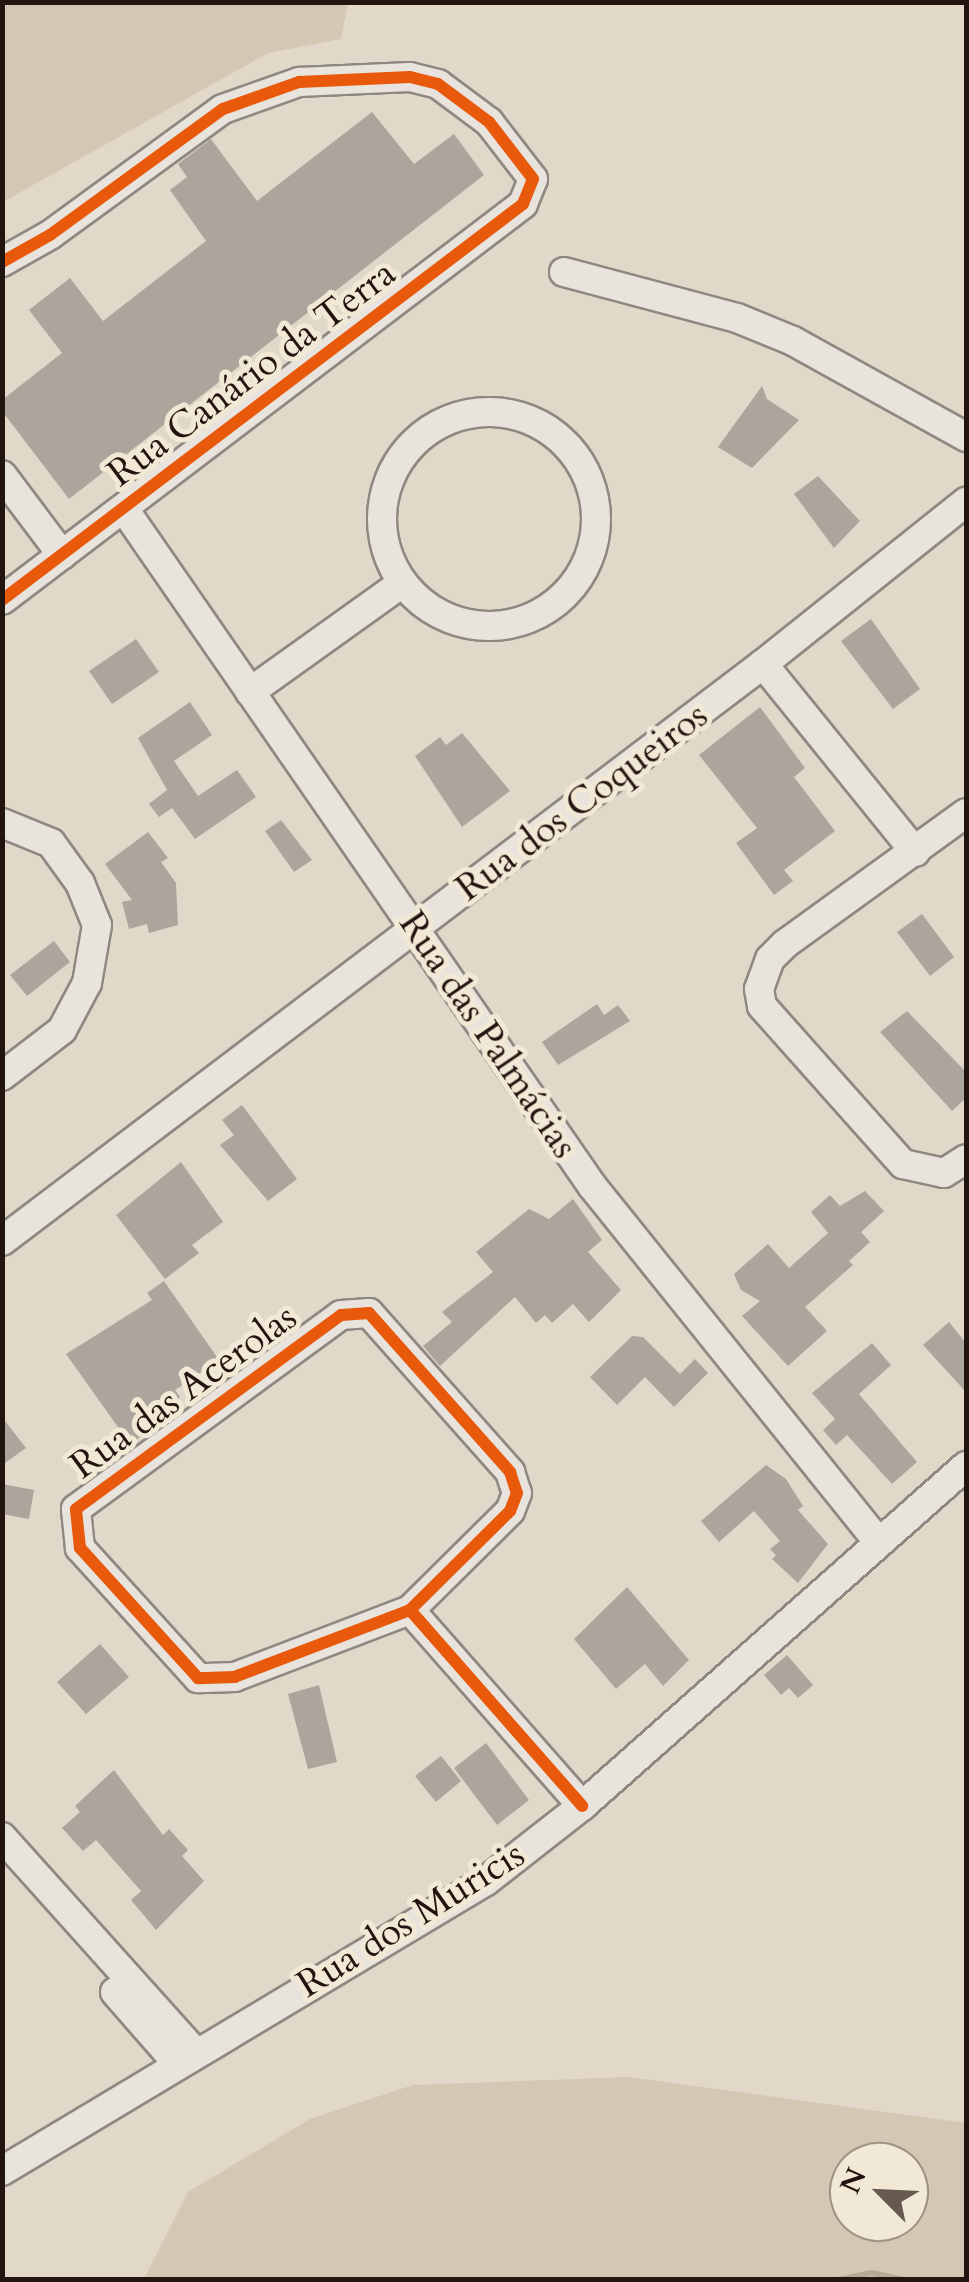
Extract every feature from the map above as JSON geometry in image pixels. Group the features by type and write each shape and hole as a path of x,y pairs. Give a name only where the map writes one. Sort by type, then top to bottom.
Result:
{"street":[{"name":"Rua Canário da Terra","path":"2,262 50,235 223,109 263,92 336,77 410,78 459,96 500,136 533,178 532,190 523,204 2,600"},
{"path":"564,272 737,318 793,341 966,437"},
{"path":"504,412 540,424 570,448 590,481 596,518 589,556 556,603 522,621 484,627 446,618 402,582 386,548 382,510 392,472 415,441 465,414 504,412"},
{"path":"2,475 62,555"},
{"name":"Rua dos Coqueiros","path":"2,1242 763,664 966,502"},
{"name":"Rua das Palmácias","path":"124,509 592,1187 878,1542"},
{"path":"250,692 402,582"},
{"path":"763,664 915,852"},
{"path":"966,814 785,944 770,958 759,989 762,1006 903,1164 944,1173 966,1159"},
{"path":"2,823 52,844 80,883 97,926 87,983 62,1030 2,1076"},
{"name":"Rua das Acerolas","path":"363,1310 510,1472 517,1493 510,1511 410,1610 235,1677 198,1678 80,1548 76,1509 341,1315 363,1310"},
{"name":"Rua dos Muricis","path":"2,2172 185,2057 486,1882 582,1806 966,1466"},
{"path":"410,1610 582,1806"},
{"path":"2,1837 185,2057"},
{"path":"2,1863 185,2057"}],"shaded area":[{"path":"3,2 348,3 341,39 268,53 3,202"},
{"path":"629,2077 966,2123 966,2279 144,2279 188,2192 310,2119 413,2085"}],"building":[{"path":"372,112 414,164 454,134 484,175 69,499 2,411 2,400 62,353 29,310 70,278 103,321 206,241 170,190 187,177 178,164 211,139 257,201"},
{"path":"762,386 767,399 799,420 752,468 718,447"},
{"path":"818,476 860,521 834,548 794,494"},
{"path":"871,619 920,689 893,709 841,641"},
{"path":"136,639 159,672 112,704 89,671"},
{"path":"190,702 212,735 174,761 198,796 237,770 256,797 195,839 172,808 159,817 149,804 167,790 138,738"},
{"path":"760,707 805,768 794,777 835,831 784,870 793,881 774,895 736,843 757,828 699,755"},
{"path":"462,733 510,791 462,827 415,756 440,737 446,745"},
{"path":"281,820 312,860 294,872 265,831"},
{"path":"148,832 168,858 161,862 176,883 178,925 149,933 147,924 129,929 122,902 132,900 105,864"},
{"path":"922,914 954,957 930,976 897,932"},
{"path":"54,941 70,962 27,996 10,975"},
{"path":"597,1004 604,1015 618,1005 630,1021 558,1065 542,1042"},
{"path":"907,1011 966,1072 966,1098 952,1111 880,1032"},
{"path":"242,1105 297,1179 268,1201 220,1145 234,1135 222,1120"},
{"path":"181,1162 223,1222 192,1245 199,1253 165,1279 116,1215"},
{"path":"865,1191 884,1211 861,1232 870,1242 849,1261 853,1265 805,1307 827,1331 788,1366 742,1316 760,1301 741,1290 734,1274 768,1244 789,1268 828,1233 811,1212 830,1195 840,1206"},
{"path":"573,1199 602,1240 588,1252 621,1290 589,1322 573,1304 552,1323 545,1315 536,1323 515,1297 440,1366 423,1346 452,1322 442,1312 493,1272 476,1252 529,1209 549,1219"},
{"path":"164,1281 219,1360 175,1390 180,1397 157,1412 163,1420 130,1444 66,1354 152,1300 147,1293"},
{"path":"949,1322 966,1343 966,1392 923,1345"},
{"path":"632,1336 643,1337 680,1374 695,1359 708,1373 674,1407 645,1377 617,1405 590,1377"},
{"path":"872,1343 891,1365 859,1394 917,1462 892,1484 847,1435 836,1445 823,1430 835,1419 812,1393"},
{"path":"2,1417 26,1448 2,1465"},
{"path":"766,1465 786,1479 803,1506 798,1510 828,1544 798,1583 772,1559 776,1555 770,1549 780,1541 754,1511 719,1542 701,1521"},
{"path":"2,1484 34,1490 29,1519 2,1514"},
{"path":"627,1587 689,1660 663,1686 645,1664 616,1689 574,1639"},
{"path":"100,1644 129,1677 86,1714 57,1682"},
{"path":"787,1655 813,1685 798,1698 789,1688 781,1695 764,1675"},
{"path":"319,1685 337,1762 308,1769 288,1694"},
{"path":"486,1743 529,1800 497,1825 454,1768"},
{"path":"441,1756 461,1781 436,1802 415,1776"},
{"path":"114,1770 163,1835 169,1829 188,1850 182,1856 204,1881 156,1930 131,1900 141,1891 96,1840 83,1851 62,1828 80,1812 75,1806"}],"waterway":[{"path":"838,2280 872,2273 904,2280"}],"cycle path":[{"path":"2,262 50,235 223,109 299,82 410,77 438,84 489,122 533,179 523,204 2,600"},
{"path":"410,1610 235,1677 198,1678 80,1548 76,1509 341,1315 369,1313 510,1472 517,1493 510,1511 410,1610 582,1806"}]}
